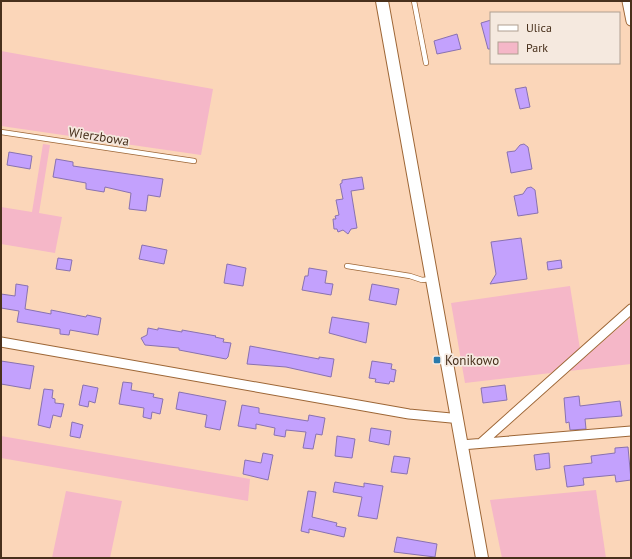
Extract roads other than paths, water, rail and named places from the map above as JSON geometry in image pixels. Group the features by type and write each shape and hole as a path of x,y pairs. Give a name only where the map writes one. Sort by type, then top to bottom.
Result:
{"main road":[{"path":"382,1 482,558"}],"street":[{"path":"627,1 631,20"},
{"path":"481,443 631,309"},
{"path":"1,342 409,414 451,418 456,417"},
{"path":"461,445 631,431"}],"lane":[{"path":"414,1 426,63"},
{"name":"Wierzbowa","path":"1,132 194,161"},
{"path":"347,266 410,276 422,280 432,279"}],"place":[{"name":"Konikowo","path":"437,360"}]}
